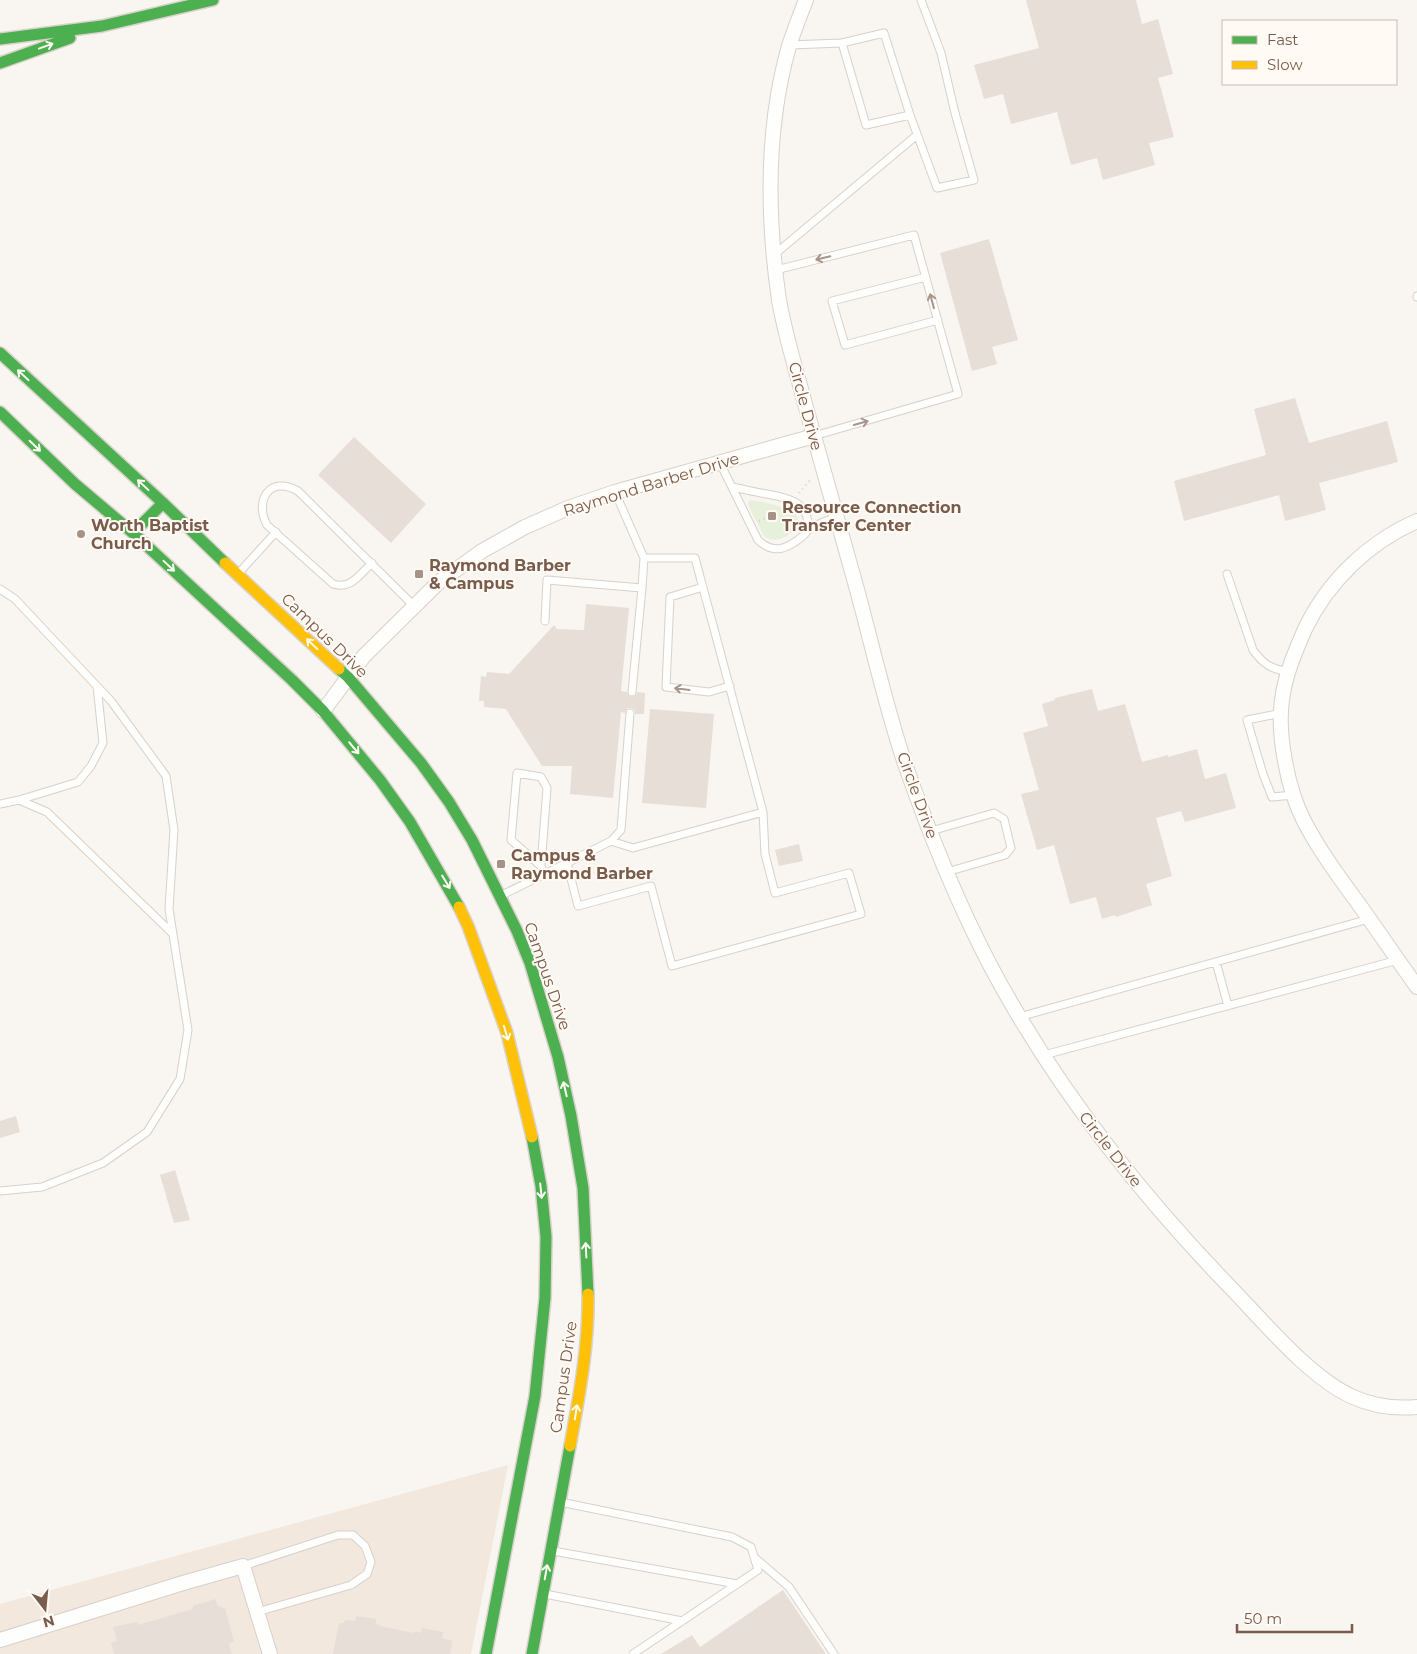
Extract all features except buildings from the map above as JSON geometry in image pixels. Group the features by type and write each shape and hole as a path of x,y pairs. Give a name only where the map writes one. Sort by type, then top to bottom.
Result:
{"main road":[{"path":"0,39 102,26 213,0"},
{"path":"0,63 102,26"},
{"name":"Campus Drive","path":"0,353 348,677 421,763 448,802 472,840 530,963 572,1116 583,1188 588,1313 577,1407 532,1654"},
{"name":"Campus Drive","path":"0,412 75,484 133,533 323,711 380,780 410,822 451,890 468,926 506,1033 531,1129 541,1186 546,1237 545,1298 535,1396 486,1654"},
{"path":"133,533 163,503"}],"street":[{"name":"Circle Drive","path":"806,0 789,45 773,133 771,190 774,254 779,299 785,328 836,517 904,759 957,897 990,965 1065,1089 1102,1140 1147,1195 1209,1265 1299,1358 1332,1386 1355,1398 1383,1406 1417,1407"},
{"name":"Raymond Barber Drive","path":"323,711 364,656 438,582 525,526 568,508 616,492 814,436"},
{"path":"1417,521 1401,528 1363,554 1338,580 1314,612 1291,660 1282,701 1282,740 1289,781 1303,820 1326,859 1417,987"},
{"path":"0,1640 243,1566 270,1654"}],"lane":[{"path":"789,45 842,43 884,33 910,115 937,188 974,180 955,113 941,53 921,0"},
{"path":"842,43 866,126 910,115"},
{"path":"774,254 917,134"},
{"path":"776,270 914,235 958,394 814,436"},
{"path":"926,277 832,301 844,345 938,320"},
{"path":"720,463 758,540 766,548 775,550 783,548 803,536 808,530 836,517"},
{"path":"372,563 350,584 341,586 333,584 267,524 262,515 264,496 271,488 281,486 290,486 298,491 372,563 413,605"},
{"path":"732,487 788,498 798,503 805,510 809,520 808,530"},
{"path":"616,492 644,558 632,692"},
{"path":"237,575 276,532"},
{"path":"567,863 578,906 651,886 672,966 860,914 850,873 775,893 765,854 763,812 695,558 644,558"},
{"path":"1227,574 1253,650 1272,669 1288,672"},
{"path":"545,622 547,580 642,588"},
{"path":"703,587 670,597 666,687 709,692 730,686"},
{"path":"0,590 15,599 111,701 166,776 174,830 169,909 188,1030 180,1079 147,1132 103,1163 42,1187 0,1191"},
{"path":"0,804 78,782 91,766 103,743 97,686"},
{"path":"500,896 611,841 621,830 630,713"},
{"path":"1282,713 1247,720 1272,798 1294,795"},
{"path":"541,866 511,840 517,773 541,776 547,788 541,866 544,874"},
{"path":"19,800 47,812 172,933"},
{"path":"611,841 633,848 763,812"},
{"path":"931,831 994,813 1004,819 1012,848 1005,855 947,872"},
{"path":"1020,1017 1369,920"},
{"path":"1044,1056 1398,960"},
{"path":"1216,962 1228,1006"},
{"path":"559,1502 732,1537 752,1547 758,1570 633,1654"},
{"path":"243,1566 338,1535 353,1535 366,1546 371,1562 367,1574 351,1585 257,1612"},
{"path":"550,1550 737,1584"},
{"path":"755,1558 790,1587 834,1654"},
{"path":"542,1594 682,1621"}],"shaded area":[{"path":"508,1465 471,1654 0,1654 0,1604"}],"green space":[{"path":"750,500 792,511 797,516 797,522 791,533 778,540 764,536 748,505"}],"traffic: fast":[{"path":"0,39 102,26 213,0"},
{"path":"0,63 70,38"},
{"path":"0,353 163,503 225,563"},
{"path":"0,412 75,484 133,533 323,711 380,780 410,822 459,907"},
{"path":"133,533 163,503"},
{"path":"339,669 348,677 421,763 449,802 472,840 517,931 530,963 558,1057 571,1116 583,1188 588,1294"},
{"path":"486,1654 535,1396 545,1298 546,1237 541,1186 532,1137"},
{"path":"532,1654 570,1446"}],"traffic: slow":[{"path":"225,563 339,669"},
{"path":"459,907 468,926 507,1033 532,1137"},
{"path":"570,1446 585,1352 588,1294"}],"place":[{"name":"Resource Connection Transfer Center","path":"772,516"},
{"name":"Worth Baptist Church","path":"81,534"},
{"name":"Raymond Barber & Campus","path":"419,574"},
{"name":"Campus & Raymond Barber","path":"501,864"}]}
